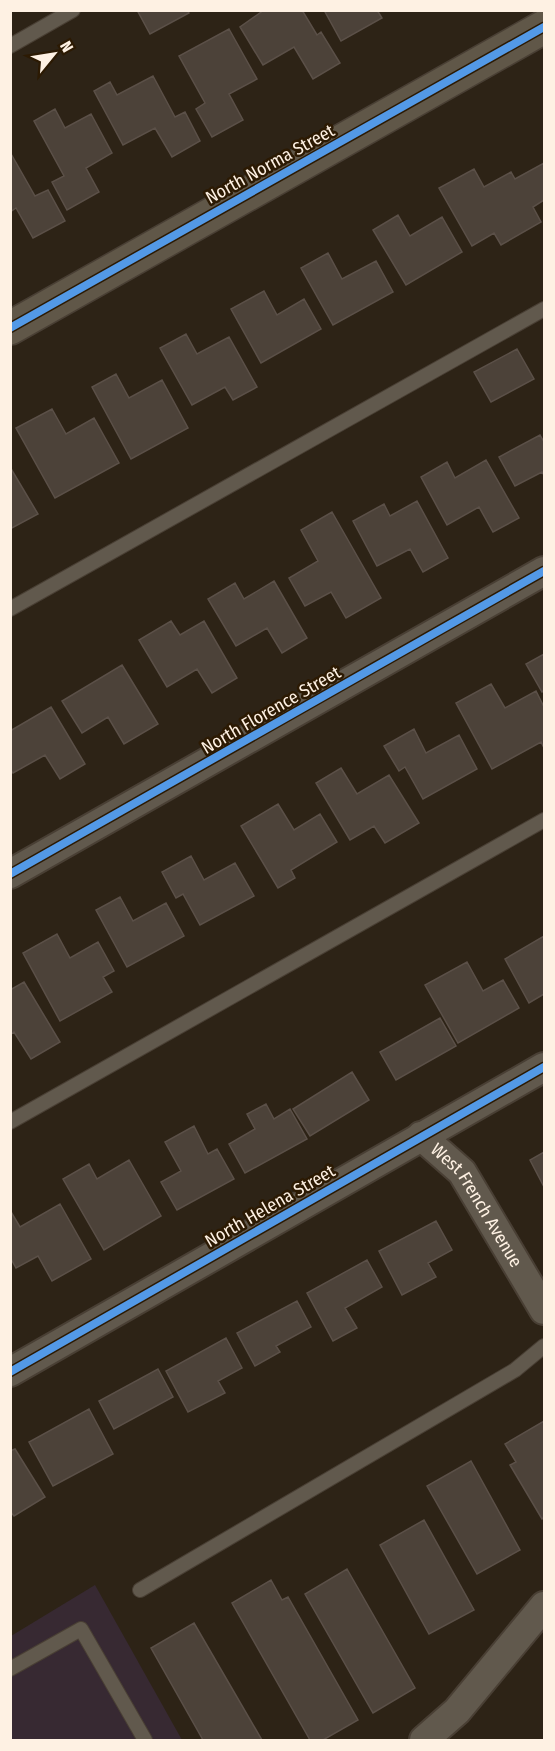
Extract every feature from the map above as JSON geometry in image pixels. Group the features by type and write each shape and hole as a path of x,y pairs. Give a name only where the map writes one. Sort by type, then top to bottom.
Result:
{"main road":[{"name":"North Norma Street","path":"10,328 544,27"}],"street":[{"name":"North Florence Street","path":"10,874 544,571"},
{"name":"North Helena Street","path":"10,1372 544,1066"},
{"name":"West French Avenue","path":"421,1136 462,1172 544,1310"},
{"path":"424,1740 458,1711 544,1606"}],"lane":[{"path":"10,46 73,10"},
{"path":"10,609 544,309"},
{"path":"10,1122 544,820"},
{"path":"140,1590 515,1370 544,1346"},
{"path":"10,1670 81,1629 145,1740"}],"shaded area":[{"path":"95,1585 182,1740 11,1740 11,1636"}],"building":[{"path":"137,10 187,10 189,13 150,34"},
{"path":"264,10 302,10 317,35 321,32 340,63 313,79 294,47 263,65 240,27"},
{"path":"324,10 377,10 382,18 341,41"},
{"path":"229,29 257,79 229,94 243,120 212,137 196,109 205,103 179,56"},
{"path":"153,76 175,117 185,112 200,141 172,157 155,128 123,145 94,91 110,82 117,95"},
{"path":"55,109 65,128 91,114 112,153 86,168 99,192 67,210 52,182 64,176 34,121"},
{"path":"10,152 35,196 48,190 65,221 33,238 16,208 10,212"},
{"path":"544,163 544,200 533,207 541,222 501,245 494,233 472,246 439,188 474,169 484,187 511,172 515,179"},
{"path":"398,215 410,236 442,217 462,252 406,285 373,230"},
{"path":"328,253 342,279 376,261 393,292 333,325 301,268"},
{"path":"264,291 277,315 304,299 321,329 261,363 231,309"},
{"path":"186,334 197,354 229,337 257,387 233,400 225,387 192,405 160,348"},
{"path":"517,349 534,379 491,402 474,372"},
{"path":"116,374 129,398 162,380 188,428 131,459 92,387"},
{"path":"52,409 66,434 94,418 119,463 55,498 16,428"},
{"path":"540,435 544,442 544,475 542,472 515,486 499,457"},
{"path":"486,460 519,518 493,532 479,507 447,525 421,477 447,462 455,478"},
{"path":"10,467 38,514 10,529"},
{"path":"417,501 448,558 423,572 410,549 377,566 353,521 384,504 390,516"},
{"path":"332,512 381,598 346,618 331,592 305,606 289,578 318,561 301,530"},
{"path":"274,581 307,638 282,653 267,628 236,646 208,599 235,583 244,599"},
{"path":"171,621 180,635 204,621 237,678 212,693 197,669 167,687 139,640"},
{"path":"544,654 544,690 542,692 526,664"},
{"path":"122,665 158,724 124,744 108,717 82,733 62,701"},
{"path":"491,684 505,708 536,691 544,707 544,748 541,742 492,769 456,703"},
{"path":"51,707 85,764 60,779 45,755 13,773 10,769 10,731"},
{"path":"414,729 426,753 459,735 477,769 423,799 405,767 399,771 384,746"},
{"path":"341,768 357,794 389,775 419,823 385,843 374,826 350,840 316,783"},
{"path":"278,804 294,830 320,814 337,842 291,870 295,878 278,888 241,826"},
{"path":"191,856 204,880 235,863 254,896 200,925 183,894 176,898 162,872"},
{"path":"120,897 133,921 166,903 184,936 127,967 96,910"},
{"path":"57,934 70,958 98,942 114,971 103,977 112,992 60,1021 23,953"},
{"path":"544,936 544,994 529,1003 505,959"},
{"path":"467,962 483,991 503,980 519,1008 458,1043 425,985"},
{"path":"24,982 60,1042 31,1059 14,1032 10,1035 10,990"},
{"path":"440,1018 456,1046 396,1080 380,1052"},
{"path":"352,1072 369,1100 310,1136 293,1109"},
{"path":"266,1104 274,1119 290,1109 307,1139 245,1173 229,1144 255,1129 247,1114"},
{"path":"194,1126 208,1154 217,1149 234,1179 177,1210 161,1182 181,1171 165,1142"},
{"path":"544,1152 544,1187 530,1160"},
{"path":"129,1160 161,1216 104,1250 63,1179 89,1164 97,1179"},
{"path":"60,1204 91,1259 52,1281 38,1256 16,1268 10,1257 10,1210 20,1227"},
{"path":"436,1221 452,1250 428,1263 436,1277 402,1295 379,1251"},
{"path":"367,1260 382,1287 345,1308 357,1328 333,1341 307,1293"},
{"path":"297,1301 311,1327 276,1346 280,1352 255,1366 237,1333"},
{"path":"226,1338 242,1368 218,1381 225,1393 188,1412 166,1371"},
{"path":"158,1369 173,1397 114,1429 99,1401"},
{"path":"89,1409 113,1454 53,1486 29,1442"},
{"path":"544,1421 544,1517 542,1519 510,1465 516,1462 505,1444"},
{"path":"15,1449 45,1497 14,1516 10,1511 10,1451"},
{"path":"471,1461 520,1550 477,1574 427,1486"},
{"path":"424,1520 474,1610 429,1634 380,1545"},
{"path":"347,1569 415,1688 373,1713 305,1594"},
{"path":"271,1580 282,1600 288,1597 358,1720 323,1740 310,1740 232,1603"},
{"path":"194,1623 262,1740 203,1740 151,1648"}],"cycle path":[{"path":"10,328 544,27"},
{"path":"10,874 544,571"},
{"path":"10,1372 544,1067"}]}
